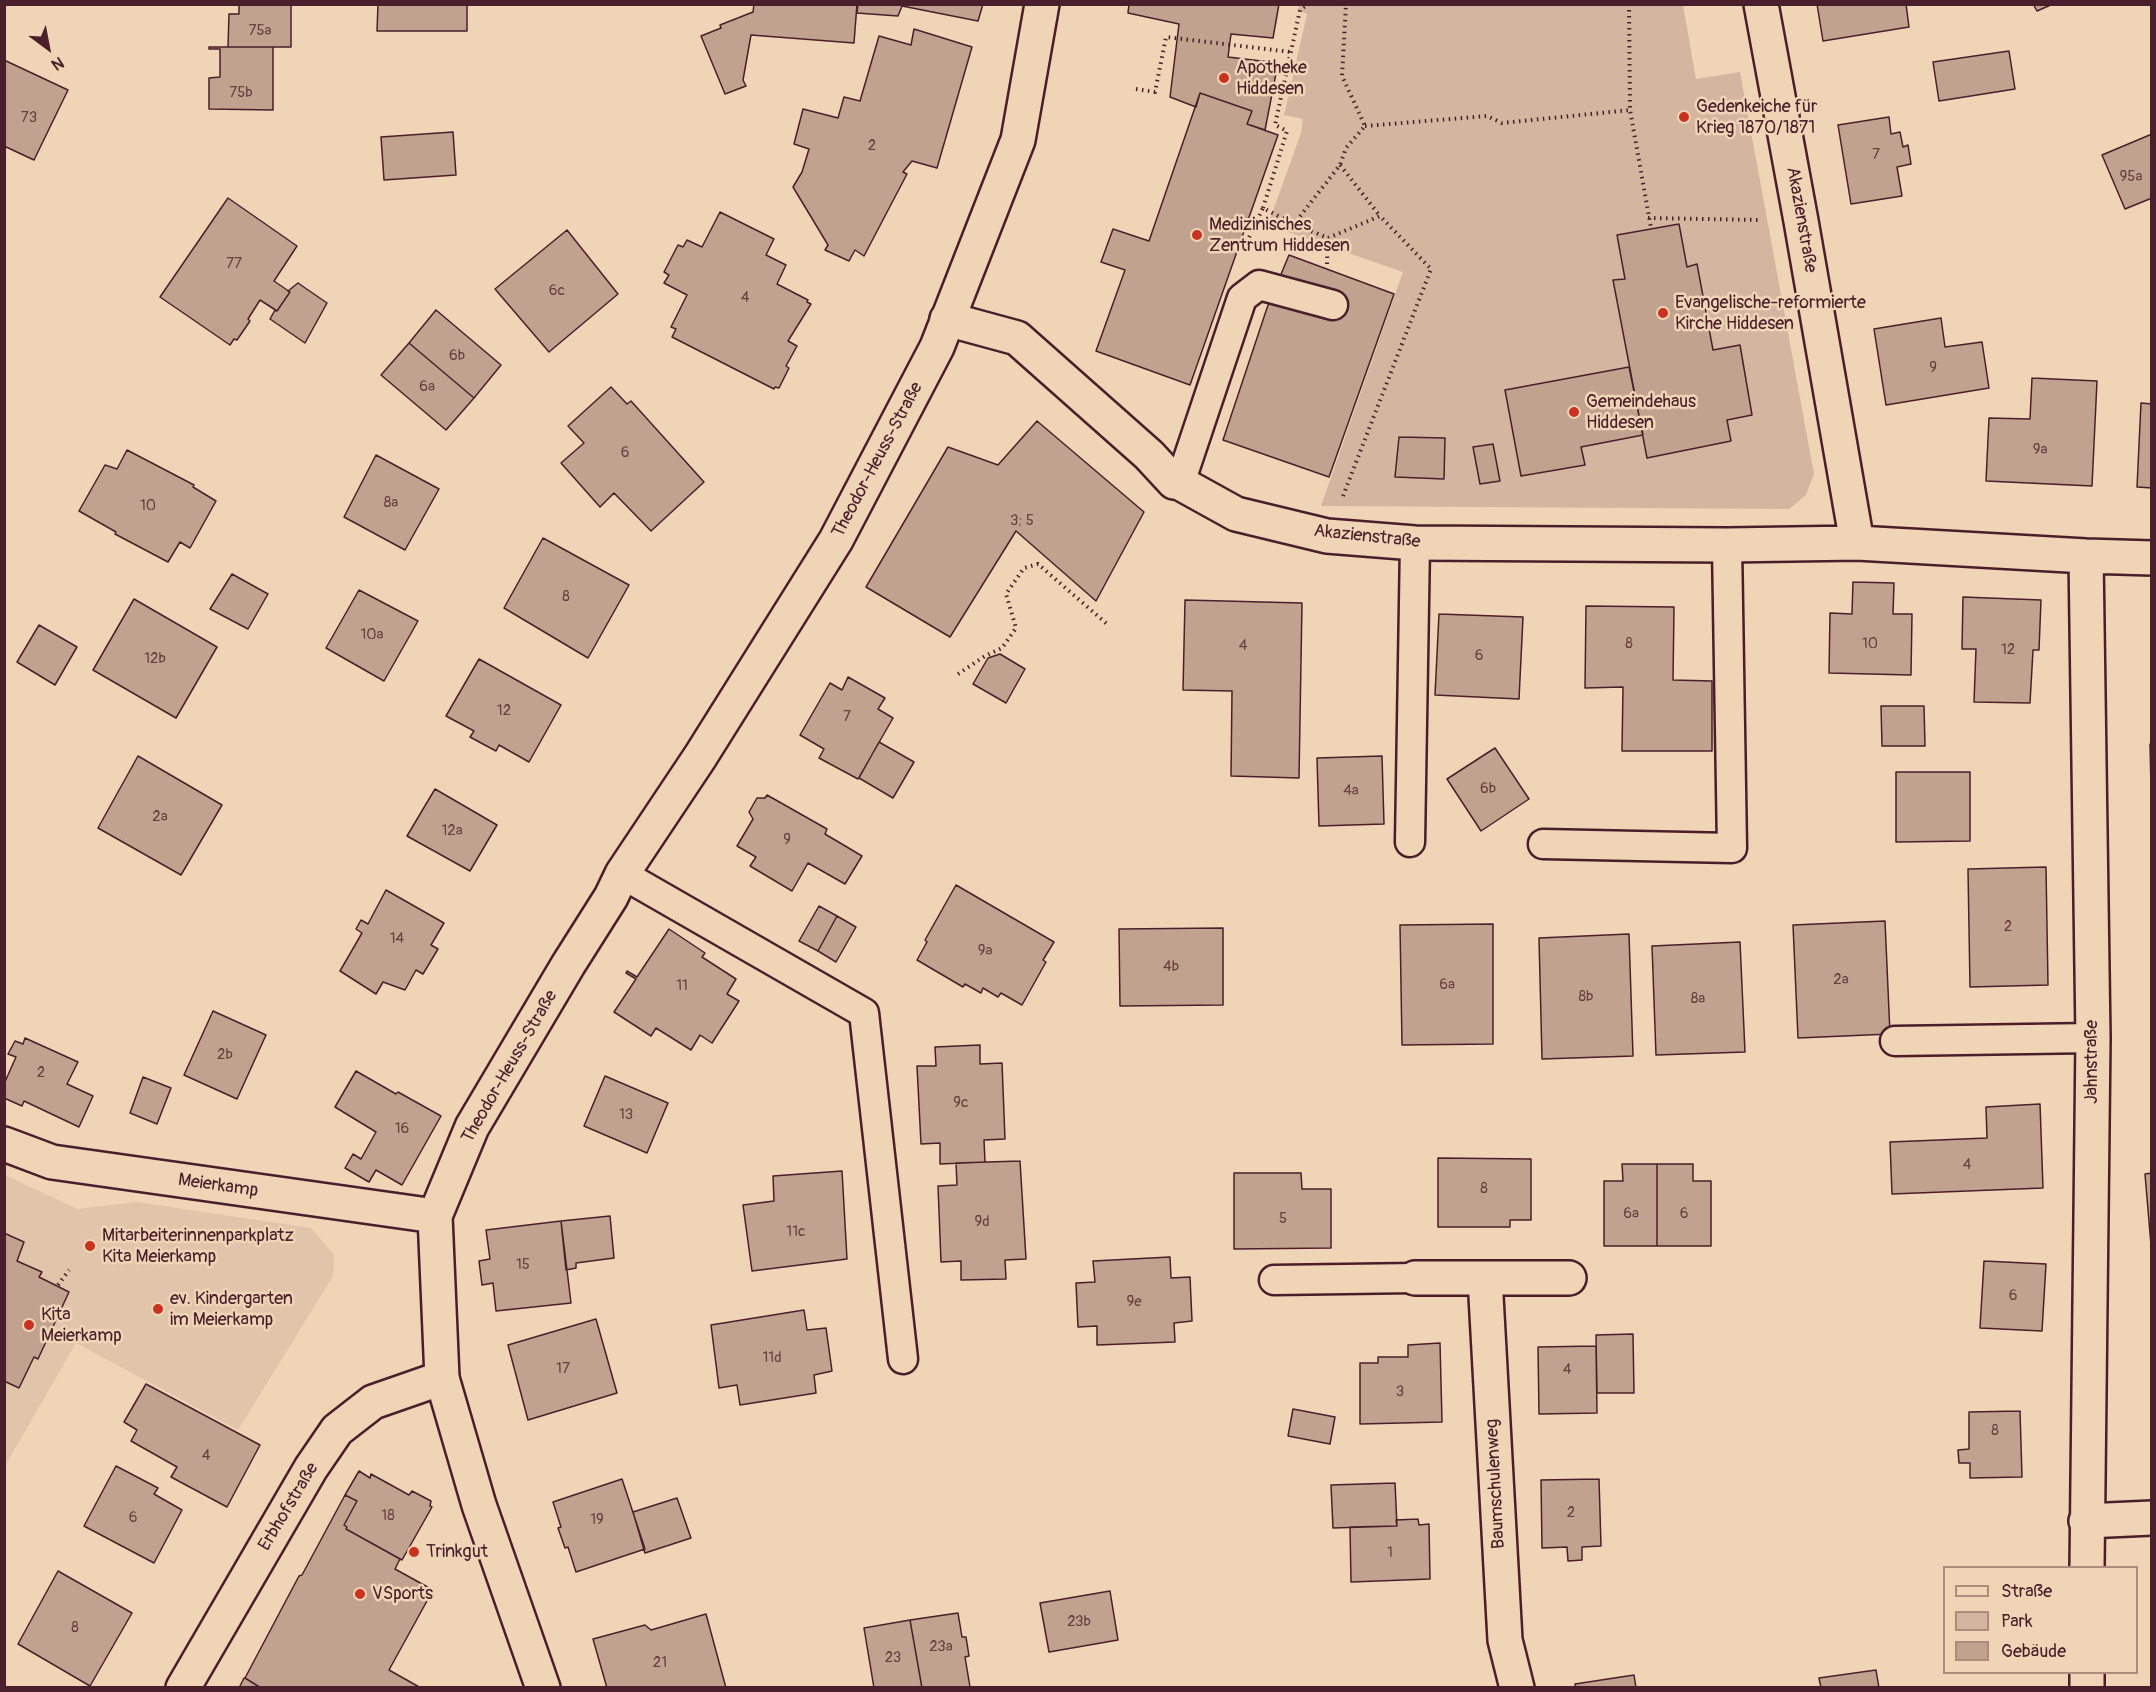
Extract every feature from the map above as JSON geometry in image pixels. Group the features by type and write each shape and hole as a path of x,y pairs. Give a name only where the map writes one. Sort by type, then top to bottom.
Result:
{"street":[{"name":"Theodor-Heuss-Straße","path":"543,1688 479,1505 442,1378 435,1216 472,1127 611,897 622,874 700,757 836,540 938,347 1018,140 1042,4"},
{"name":"Akazienstraße","path":"1761,4 1857,543"},
{"name":"Akazienstraße","path":"947,319 1017,338 1149,455 1174,482 1180,483 1236,514 1327,536 1415,543 1727,545 1857,543 2151,558"},
{"name":"Jahnstraße","path":"2086,556 2093,1038 2087,1566"},
{"name":"Meierkamp","path":"4,1144 52,1162 435,1216"},
{"path":"1415,1278 1569,1278"},
{"name":"Baumschulenweg","path":"1485,1278 1505,1640 1517,1688"},
{"name":"Erbhofstraße","path":"183,1688 311,1468 337,1430 373,1402 442,1378"},
{"path":"2086,1521 2151,1518"}],"lane":[{"path":"1180,483 1242,298 1259,285 1333,305"},
{"path":"1410,842 1415,543"},
{"path":"1543,844 1732,848 1727,545"},
{"path":"622,874 864,1013 903,1359"},
{"path":"1895,1041 2093,1038"},
{"path":"1274,1280 1415,1278"}],"path":[{"path":"1263,208 1287,131 1275,125 1300,10 1308,4"},
{"path":"1346,4 1342,76 1365,126"},
{"path":"1629,4 1630,110 1651,228"},
{"path":"1136,89 1155,92 1166,37 1291,52"},
{"path":"1380,216 1328,238 1294,224 1340,165 1346,148 1365,126 1487,116 1502,123 1630,110"},
{"path":"1327,536 1431,269 1380,216 1340,165"},
{"path":"1648,218 1801,221"},
{"path":"1326,268 1328,238"},
{"path":"958,674 1002,648 1016,628 1006,594 1024,568 1038,564 1107,624"},
{"path":"58,1286 69,1270"}],"shaded area":[{"name":"ev. Kindergarten im Meierkamp","path":"5,1175 78,1209 136,1202 311,1228 334,1255 333,1276 238,1430 76,1343 5,1466"}],"green space":[{"path":"1301,5 1683,5 1696,79 1740,72 1814,474 1806,495 1789,509 1321,506 1403,272 1268,225 1301,133 1303,119 1284,115 1307,14 1297,9"}],"building":[{"path":"239,4 291,4 291,47 228,47 229,14 239,14"},
{"path":"378,4 467,4 467,31 377,31"},
{"path":"754,4 857,4 854,43 751,35 743,80 746,86 725,94 701,36 721,28 720,25 753,12"},
{"path":"858,4 983,4 978,21 902,6 898,16 857,13"},
{"name":"Apotheke Hiddesen","path":"1129,4 1279,4 1273,38 1231,34 1228,57 1278,63 1265,130 1247,124 1252,111 1200,93 1196,107 1170,97 1179,24 1128,13"},
{"path":"1817,4 1906,4 1909,27 1823,41"},
{"path":"2033,4 2053,4 2037,11"},
{"path":"914,29 972,47 937,168 912,161 903,172 907,174 864,256 855,250 849,261 825,250 828,245 793,187 802,172 809,149 794,144 803,109 838,118 844,97 860,101 879,36 911,45"},
{"path":"209,47 273,47 273,110 209,109 209,78 220,77 220,49 209,49"},
{"path":"2009,51 2015,89 1939,101 1933,62"},
{"path":"4,60 68,90 34,160 4,146"},
{"name":"Medizinisches Zentrum Hiddesen","path":"1200,93 1252,111 1247,124 1278,135 1190,385 1096,351 1125,270 1101,262 1113,229 1149,241"},
{"path":"1889,117 1891,134 1900,132 1903,147 1908,145 1911,164 1897,167 1902,196 1851,204 1838,125"},
{"path":"453,132 456,175 384,180 381,137"},
{"path":"2152,134 2152,198 2125,209 2102,155"},
{"path":"228,198 297,246 274,281 290,292 277,311 260,300 248,319 250,321 237,340 234,339 230,345 160,297"},
{"path":"720,212 774,239 766,255 786,265 777,284 808,300 807,302 811,304 788,341 797,346 786,366 789,368 779,388 774,389 672,337 676,329 671,327 687,295 664,283 669,275 664,272 678,245 683,247 687,240 702,247"},
{"name":"Evangelische-reformierte Kirche Hiddesen","path":"1679,224 1687,267 1697,264 1713,350 1740,345 1752,415 1727,420 1731,441 1647,458 1613,280 1625,279 1617,235"},
{"path":"567,230 618,294 549,352 495,289"},
{"path":"1289,255 1394,294 1329,477 1223,440 1267,308"},
{"path":"298,283 327,303 305,343 270,319 290,292 288,291"},
{"path":"436,310 501,365 474,398 409,343"},
{"path":"1941,318 1945,347 1982,342 1989,388 1886,405 1874,329"},
{"path":"409,343 474,398 446,430 381,375"},
{"name":"Gemeindehaus Hiddesen","path":"1629,367 1643,435 1581,447 1585,465 1521,476 1505,390"},
{"path":"2032,378 2097,381 2092,486 1986,481 1989,418 2030,419"},
{"path":"611,387 627,404 631,401 704,482 651,531 614,493 600,507 561,463 584,443 568,426"},
{"path":"2141,403 2152,404 2152,488 2137,487"},
{"path":"1037,421 1144,512 1096,601 1016,531 950,637 866,587 948,447 998,465"},
{"path":"1399,437 1445,438 1444,479 1395,477"},
{"path":"1493,444 1500,481 1480,484 1473,447"},
{"path":"127,450 194,485 193,487 216,501 190,548 180,542 168,562 115,534 116,532 79,511 105,465 117,469"},
{"path":"376,455 439,489 405,550 344,517"},
{"path":"543,538 629,585 588,658 504,608"},
{"path":"232,574 268,594 248,629 210,609"},
{"path":"1853,582 1894,583 1893,614 1912,614 1911,675 1829,673 1830,613 1852,614"},
{"path":"359,590 418,621 384,681 326,648"},
{"path":"1963,597 2041,600 2039,650 2033,650 2030,703 1974,702 1976,649 1962,649"},
{"path":"134,599 217,647 176,718 93,670"},
{"path":"1185,600 1302,603 1299,778 1231,776 1232,691 1183,690"},
{"path":"1586,606 1674,607 1673,680 1712,681 1712,751 1622,751 1623,687 1585,688"},
{"path":"1439,614 1523,617 1519,699 1435,695"},
{"path":"39,625 77,647 55,685 17,662"},
{"path":"1000,654 1025,669 1006,703 973,684 988,658"},
{"path":"479,659 561,705 529,762 499,745 496,751 470,737 474,731 446,716"},
{"path":"848,677 885,698 878,709 893,718 858,779 819,758 824,749 800,735 830,683 842,690"},
{"path":"1881,706 1924,706 1925,746 1882,746"},
{"path":"879,742 914,762 893,798 859,778"},
{"path":"2150,744 2152,744 2152,833"},
{"path":"1495,748 1529,799 1481,831 1447,779"},
{"path":"138,756 222,805 181,875 98,828"},
{"path":"1382,756 1384,824 1319,826 1317,758"},
{"path":"1896,772 1970,772 1970,841 1896,842"},
{"path":"435,789 497,825 470,871 407,836"},
{"path":"767,795 827,829 825,834 862,856 845,884 808,863 792,891 750,866 756,857 737,846 753,819 749,812 757,798 765,798"},
{"path":"2046,867 2048,985 1970,987 1968,869"},
{"path":"956,885 1054,942 1043,960 1046,962 1022,1005 1001,993 998,997 983,988 981,993 965,984 963,987 917,960 927,942 925,940"},
{"path":"386,890 444,923 431,945 438,949 423,974 416,970 405,990 383,982 376,994 340,971 362,933 356,929 361,920 368,924"},
{"path":"819,906 837,916 818,951 799,941"},
{"path":"837,916 856,927 836,962 818,951"},
{"path":"1885,921 1890,1034 1798,1038 1793,925"},
{"path":"1493,924 1493,1044 1402,1045 1400,925"},
{"path":"1223,928 1223,1005 1120,1006 1119,929"},
{"path":"669,929 705,953 702,957 736,979 727,994 739,1001 712,1043 700,1035 691,1050 656,1028 651,1036 614,1012 636,979 626,973 627,971 637,977"},
{"path":"1629,934 1633,1056 1542,1059 1539,938"},
{"path":"1740,942 1745,1052 1656,1055 1652,946"},
{"path":"213,1011 266,1035 237,1099 184,1075"},
{"path":"25,1038 78,1062 67,1084 93,1096 79,1127 24,1101 22,1106 4,1098 4,1084 16,1057 8,1054 15,1041 23,1044"},
{"path":"980,1045 980,1064 1002,1063 1005,1139 984,1140 985,1162 940,1164 940,1143 921,1144 917,1066 936,1066 935,1047"},
{"path":"356,1071 441,1116 402,1185 376,1170 369,1182 345,1168 353,1154 361,1159 376,1132 335,1107"},
{"path":"605,1076 668,1103 647,1153 584,1126"},
{"path":"143,1077 171,1088 157,1124 130,1113"},
{"path":"2040,1104 2043,1188 1892,1194 1890,1142 1987,1138 1986,1107"},
{"path":"1438,1158 1531,1159 1531,1220 1510,1220 1510,1227 1438,1227"},
{"path":"1020,1161 1026,1259 1005,1260 1006,1279 961,1280 961,1261 941,1262 938,1186 957,1185 956,1163"},
{"path":"1622,1164 1657,1164 1657,1246 1604,1246 1604,1181 1623,1181"},
{"path":"1657,1164 1693,1164 1693,1181 1711,1181 1711,1246 1657,1246"},
{"path":"842,1171 847,1259 752,1271 743,1205 774,1201 773,1176"},
{"path":"1234,1173 1301,1173 1302,1189 1331,1189 1331,1248 1234,1249"},
{"path":"2152,1173 2152,1257 2145,1174"},
{"path":"610,1216 614,1258 576,1263 576,1268 566,1270 561,1221"},
{"path":"561,1221 571,1303 496,1311 493,1283 482,1285 479,1261 490,1259 486,1230"},
{"name":"Kita Meierkamp","path":"4,1233 24,1242 17,1261 42,1272 39,1277 69,1292 38,1359 34,1357 19,1388 4,1381"},
{"path":"1170,1257 1171,1278 1190,1277 1192,1321 1174,1323 1175,1342 1097,1345 1097,1326 1078,1327 1076,1283 1095,1282 1093,1261"},
{"path":"1984,1261 2046,1264 2042,1331 1980,1328"},
{"path":"804,1310 807,1330 826,1328 832,1371 814,1375 816,1393 740,1405 737,1385 719,1388 711,1325"},
{"path":"596,1319 617,1393 528,1420 508,1345"},
{"path":"1633,1334 1634,1393 1597,1393 1596,1335"},
{"path":"1440,1343 1442,1422 1360,1424 1360,1363 1378,1363 1378,1357 1408,1357 1408,1345"},
{"path":"1596,1346 1597,1413 1539,1414 1538,1347"},
{"path":"146,1384 260,1445 227,1507 171,1477 177,1467 131,1441 137,1430 124,1422"},
{"path":"1293,1409 1335,1417 1330,1444 1288,1436"},
{"path":"2020,1411 2022,1477 1970,1478 1970,1463 1959,1463 1958,1450 1969,1449 1969,1412"},
{"path":"116,1466 158,1488 154,1494 182,1510 154,1563 84,1526"},
{"path":"359,1471 370,1478 371,1474 409,1495 412,1491 431,1501 430,1506 432,1507 402,1560 346,1529 344,1525 357,1501 345,1495"},
{"path":"622,1479 645,1549 576,1572 568,1547 565,1548 558,1528 561,1527 553,1502"},
{"path":"1599,1479 1601,1546 1582,1547 1582,1560 1568,1561 1567,1547 1542,1548 1541,1480"},
{"path":"1395,1483 1397,1526 1333,1528 1331,1485"},
{"name":"VSports","path":"345,1495 357,1501 344,1525 346,1529 400,1559 395,1569 433,1590 389,1670 421,1688 261,1688 245,1678"},
{"path":"677,1498 691,1538 645,1553 633,1512"},
{"path":"1418,1519 1419,1525 1429,1524 1430,1579 1351,1582 1350,1527 1397,1526 1396,1520"},
{"path":"58,1571 132,1613 90,1686 18,1644"},
{"path":"1110,1591 1118,1640 1049,1652 1040,1603"},
{"path":"958,1613 962,1637 966,1637 969,1656 965,1657 970,1687 922,1688 910,1620"},
{"path":"706,1614 726,1688 607,1688 593,1639 645,1625 651,1630"},
{"path":"910,1620 922,1688 874,1688 864,1628"},
{"path":"1876,1670 1879,1688 1821,1688 1819,1678"},
{"path":"1634,1675 1636,1688 1576,1688 1575,1684"},
{"path":"245,1678 261,1688 239,1688"}],"place":[{"name":"Apotheke Hiddesen","path":"1224,78"},
{"name":"Gedenkeiche für Krieg 1870/1871","path":"1684,117"},
{"name":"Medizinisches Zentrum Hiddesen","path":"1197,235"},
{"name":"Evangelische-reformierte Kirche Hiddesen","path":"1663,313"},
{"name":"Gemeindehaus Hiddesen","path":"1574,412"},
{"name":"Mitarbeiterinnenparkplatz Kita Meierkamp","path":"90,1246"},
{"name":"ev. Kindergarten im Meierkamp","path":"158,1309"},
{"name":"Kita Meierkamp","path":"29,1325"},
{"name":"Trinkgut","path":"414,1552"},
{"name":"VSports","path":"360,1594"}]}
